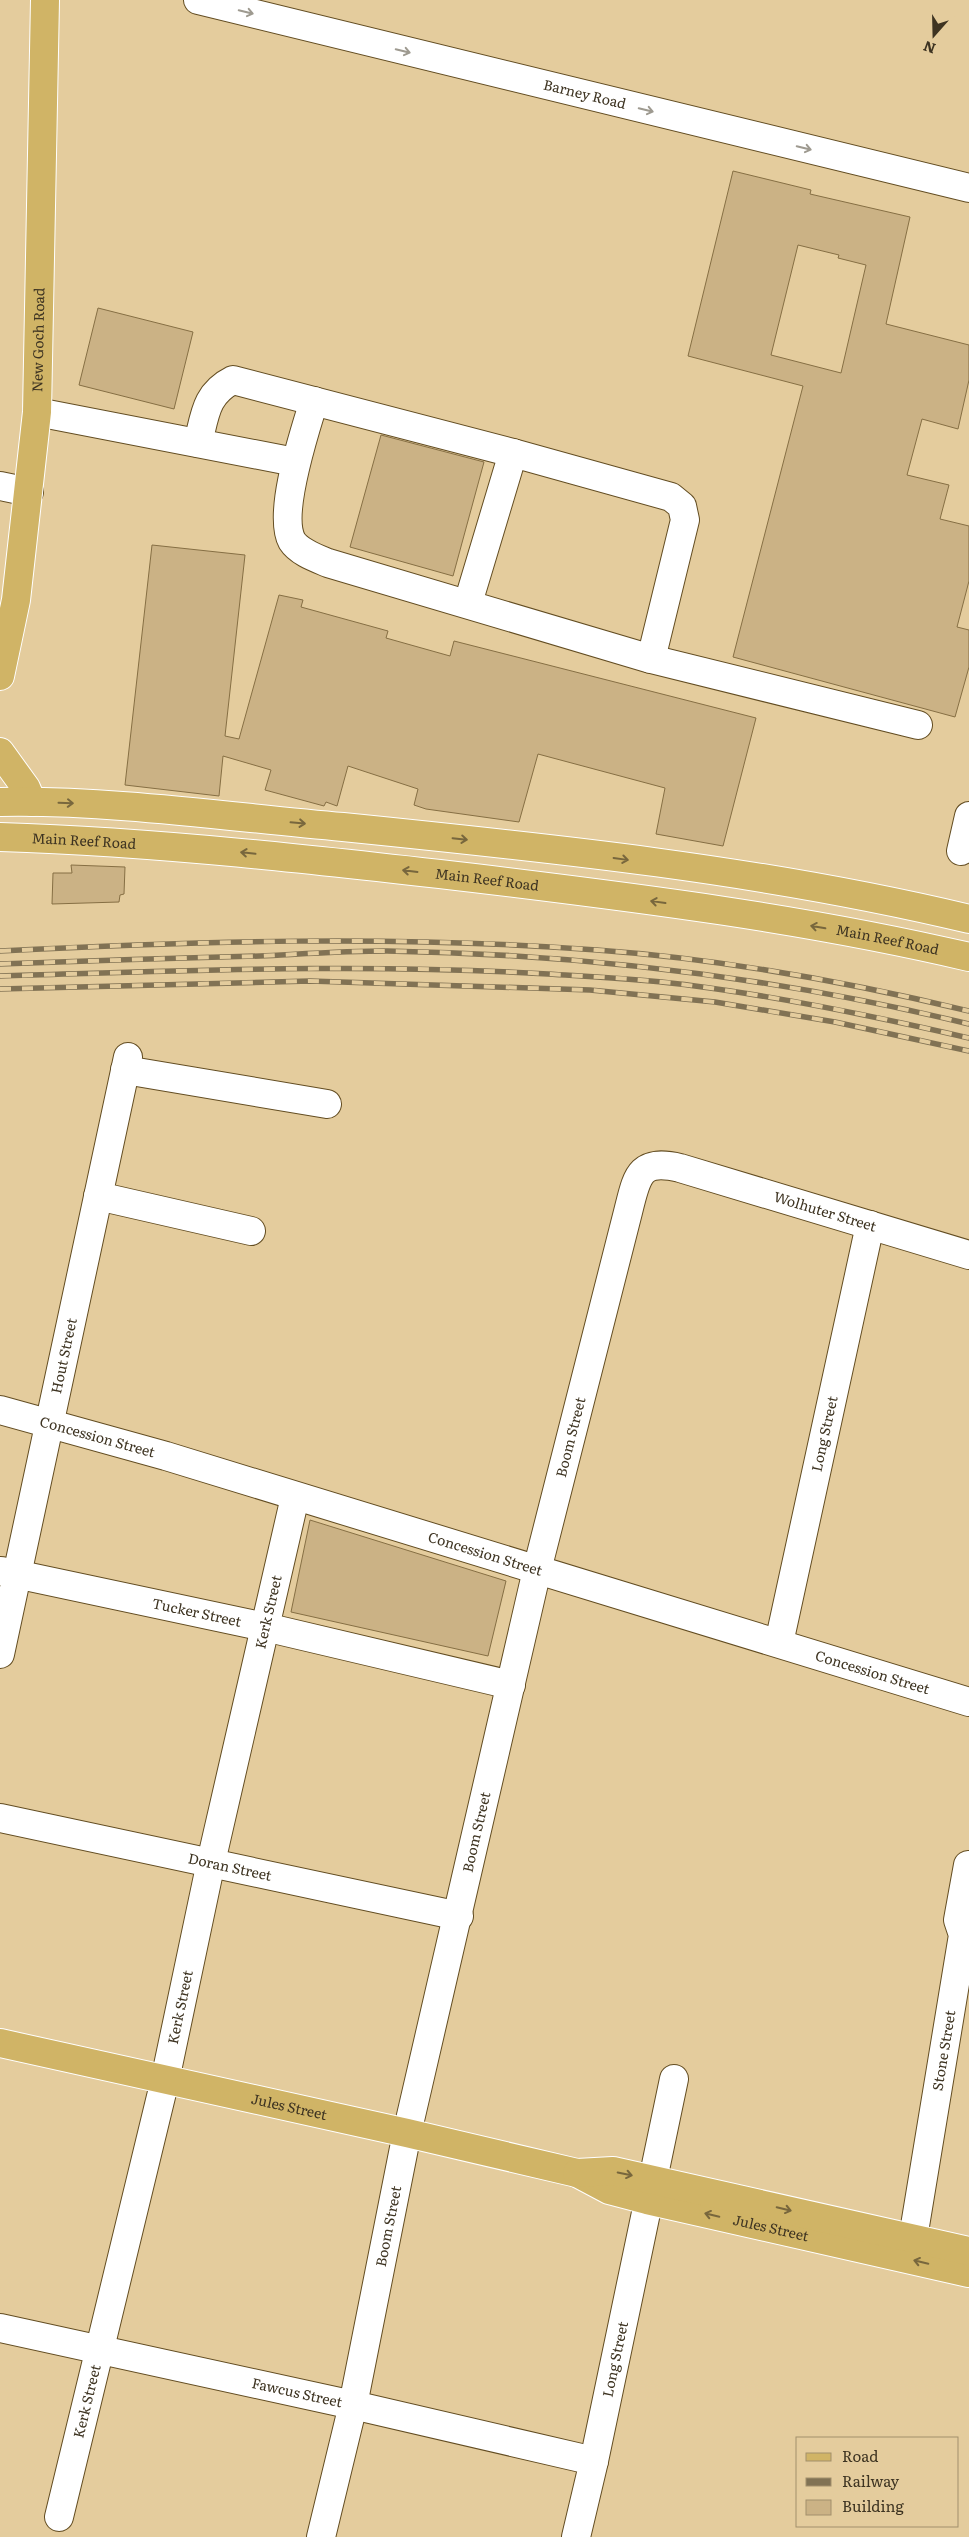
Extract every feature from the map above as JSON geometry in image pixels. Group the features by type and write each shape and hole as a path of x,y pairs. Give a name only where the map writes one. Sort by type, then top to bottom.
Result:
{"main road":[{"name":"New Goch Road","path":"0,676 3,647 16,600 37,412 45,0"},
{"path":"0,752 26,788 32,802"},
{"path":"0,802 117,805 475,840 800,886 969,919"},
{"name":"Main Reef Road","path":"0,837 136,843 227,850 515,883 792,922 969,958"},
{"name":"Jules Street","path":"0,2043 407,2133 577,2173 613,2171 649,2190 969,2273"},
{"name":"Jules Street","path":"649,2190 913,2238 969,2251"}],"street":[{"name":"Barney Road","path":"198,0 969,188"},
{"path":"198,443 210,397 220,386 232,380 513,453 671,497 682,506 685,520 651,659"},
{"path":"314,401 295,462 287,526 292,542 306,553 328,563 468,603 651,659 918,726"},
{"path":"37,412 295,462"},
{"path":"468,603 513,453"},
{"path":"0,486 29,492"},
{"path":"961,851 969,816"},
{"name":"Hout Street","path":"0,1654 9,1573 48,1424 126,1064 327,1104"},
{"name":"Boom Street","path":"320,2537 353,2405 407,2133 459,1916 510,1685 537,1570 636,1183 641,1172 651,1165 663,1164 680,1168"},
{"name":"Wolhuter Street","path":"680,1168 969,1255"},
{"path":"98,1196 251,1231"},
{"name":"Long Street","path":"780,1643 870,1225"},
{"name":"Concession Street","path":"0,1410 166,1456 969,1702"},
{"name":"Kerk Street","path":"59,2517 165,2080 211,1862 295,1497"},
{"name":"Tucker Street","path":"9,1573 265,1627 510,1685"},
{"name":"Doran Street","path":"0,1818 459,1916"},
{"name":"Stone Street","path":"913,2238 963,1935 958,1920 968,1865"},
{"name":"Long Street","path":"576,2537 594,2461 649,2190 674,2079"},
{"name":"Fawcus Street","path":"0,2328 353,2405 594,2461"}],"building":[{"path":"733,171 811,190 810,194 910,217 886,324 969,345 969,380 958,429 922,419 907,475 949,485 940,519 969,526 969,581 957,627 969,630 969,667 955,717 733,657 803,386 688,356","holes":["798,245 839,255 838,258 866,265 841,373 771,355"]},
{"path":"98,308 193,332 174,409 79,385"},
{"path":"381,435 484,462 453,576 350,547"},
{"path":"152,545 245,555 225,736 239,739 279,595 303,600 301,607 388,631 386,638 450,656 454,641 756,718 723,846 656,834 665,788 538,754 519,822 426,809 414,805 418,789 348,766 337,806 326,802 324,806 265,790 271,770 223,756 219,796 125,785"},
{"path":"71,865 125,867 124,894 120,895 119,902 52,904 53,873 72,873"},
{"path":"310,1520 506,1581 488,1656 291,1612"}],"railway":[{"path":"0,951 298,941 448,942 522,945 691,959 831,981 969,1011"},
{"path":"0,964 371,951 533,957 607,963 753,981 897,1008 969,1024"},
{"path":"0,976 342,968 479,971 603,977 677,984 764,996 867,1015 969,1038"},
{"path":"0,989 310,981 590,990 715,1002 835,1022 969,1051"}]}
